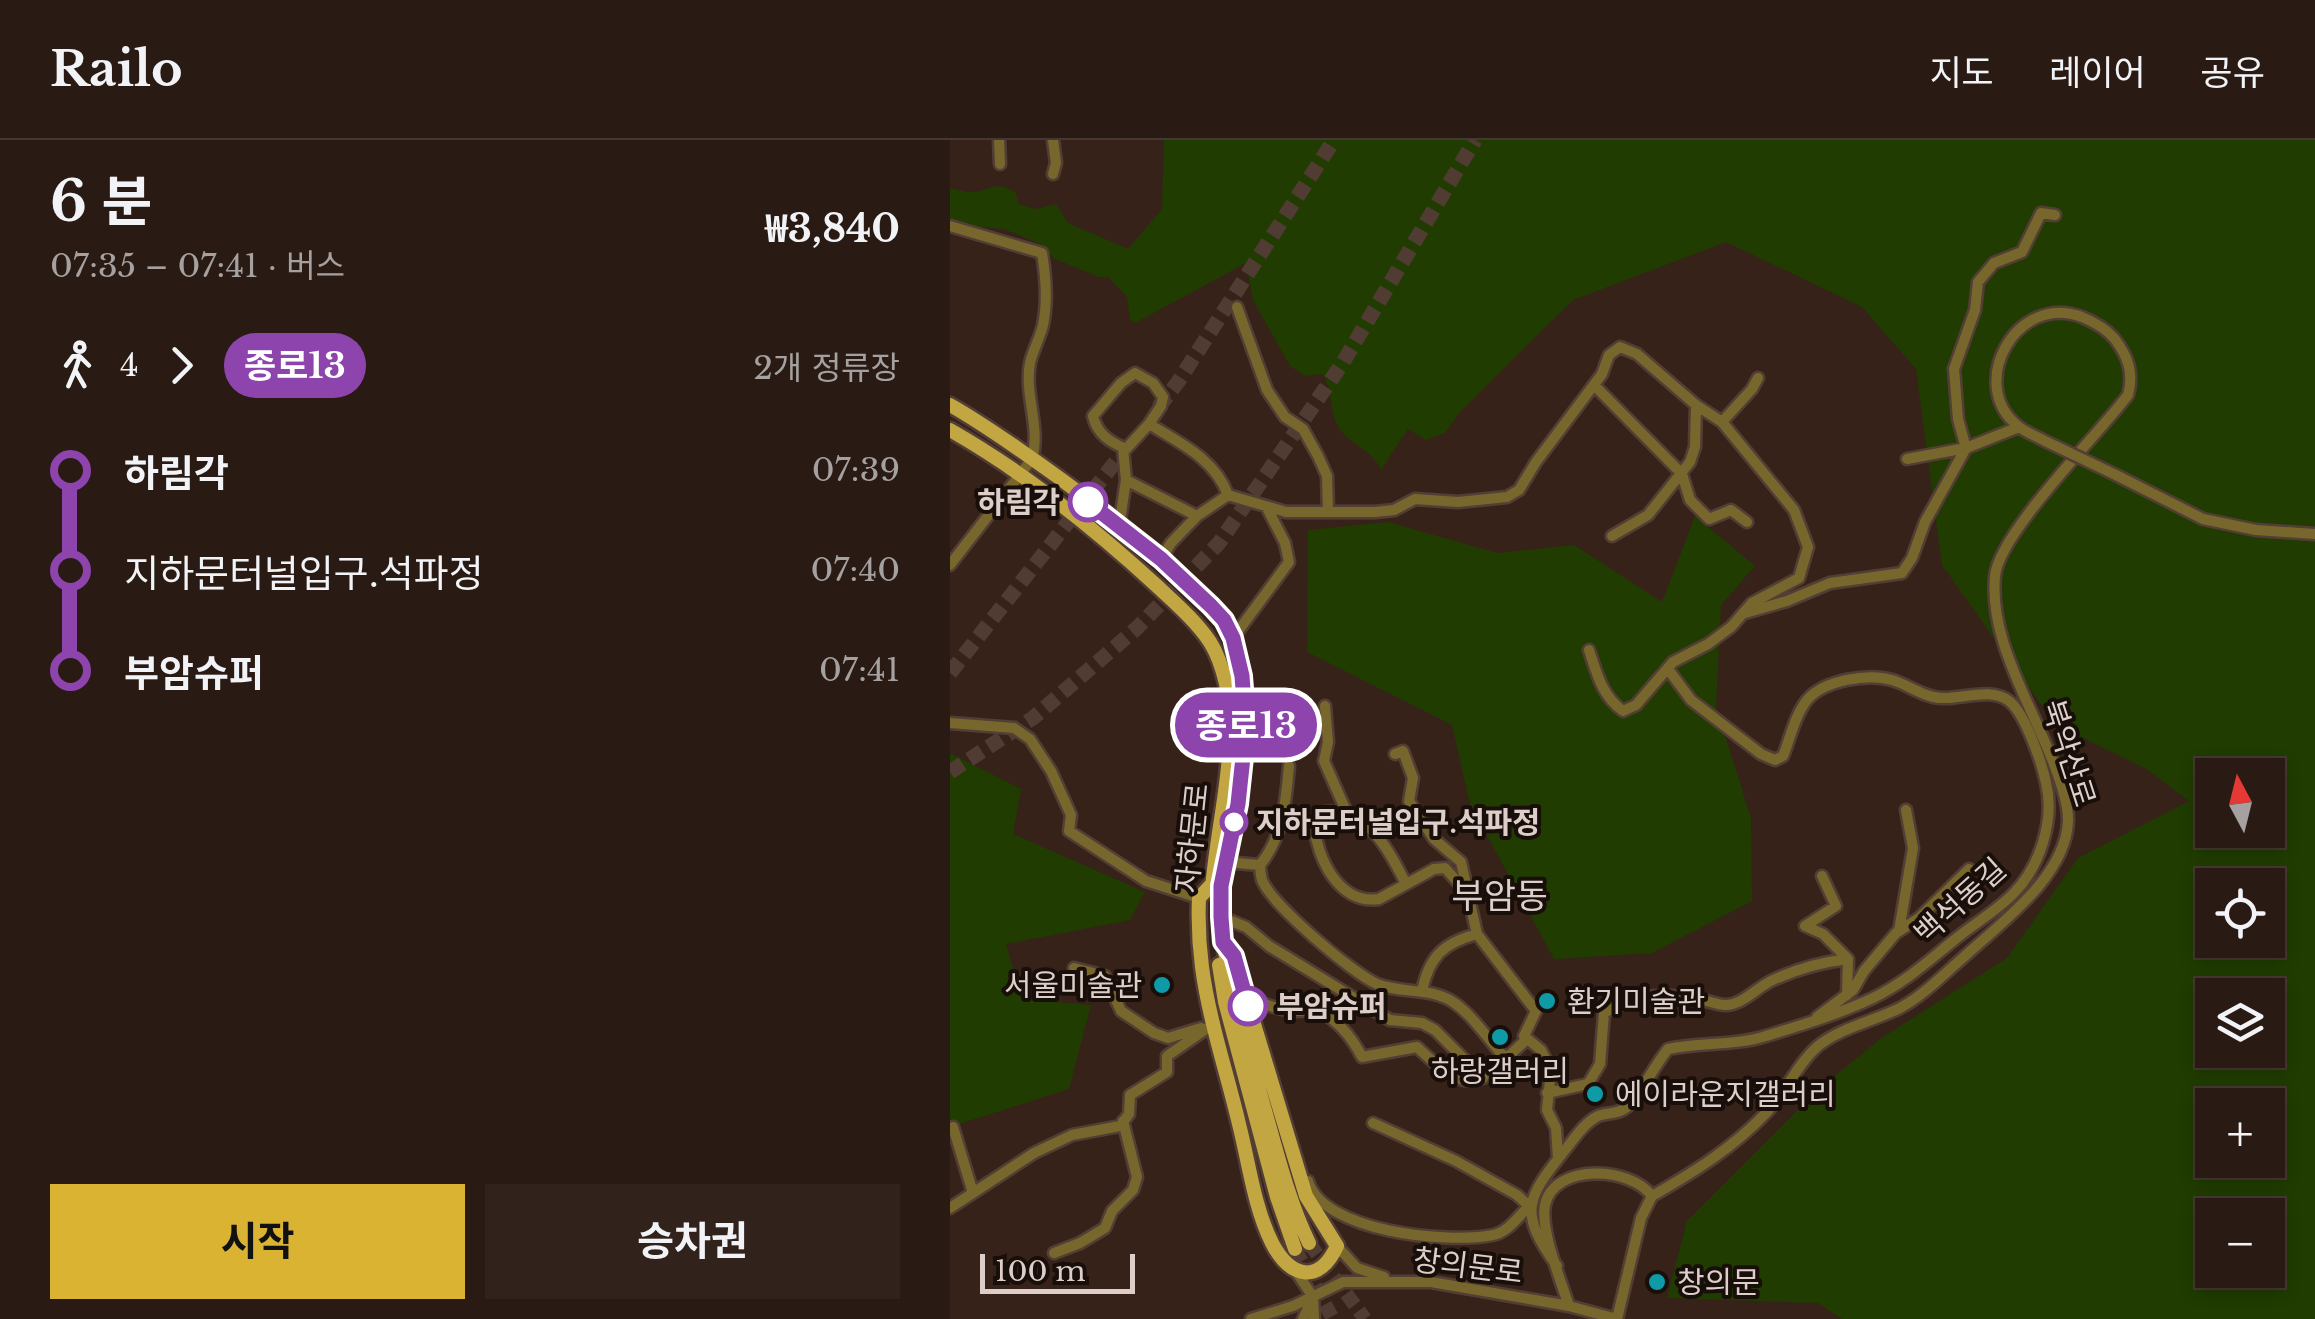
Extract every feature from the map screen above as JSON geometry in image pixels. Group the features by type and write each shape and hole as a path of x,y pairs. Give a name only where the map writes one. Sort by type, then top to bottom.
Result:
{"main road":[{"name":"자하문로","path":"950,405 1032,458 1161,559 1224,620 1233,638 1242,676 1246,729 1238,804 1225,862 1223,942 1302,1246 1277,1197 1225,1002 1214,930 1212,884 1227,776 1229,714 1226,682 1210,643 1183,610 1136,567 1020,477 950,430"},
{"path":"1212,884 1199,898 1202,971 1212,1024 1274,1247 1296,1270 1316,1272 1325,1267 1337,1246 1306,1196 1234,956 1223,942"}],"street":[{"path":"999,140 1000,164"},
{"path":"1053,140 1053,174"},
{"path":"1739,615 1787,601 1830,582 1902,573 1912,558 1924,522 1966,448 1958,419 1954,369 1975,310 1978,282 1994,263 2022,252 2041,213 2056,215"},
{"path":"950,226 1042,253 1046,283 1043,326 1030,363 1029,394 1035,437 1032,458 950,565"},
{"path":"1237,307 1267,390 1285,417 1302,429 1327,476 1328,510"},
{"name":"북악산로","path":"1652,1196 1706,1165 1746,1132 1769,1110 1822,1042 1904,1006 1938,979 2030,898 2058,853 2068,820 2066,808 2048,749 2002,638 1995,577 2008,542 2128,395 2131,368 2110,334 2070,313 2028,321 2013,333 2002,352 1998,381 2003,406 2019,427"},
{"path":"1228,495 1286,512 1375,512 1394,510 1415,499 1458,502 1506,497 1520,490 1536,462 1602,374 1609,355 1620,347 1637,354 1722,422 1794,510 1808,547 1799,578 1752,603 1731,627 1668,669 1636,706 1623,711 1611,702 1589,650"},
{"path":"1135,373 1153,383 1163,397 1149,424 1126,450 1096,429 1094,416 1120,384 1135,373"},
{"path":"1722,422 1758,378"},
{"path":"1594,385 1682,474 1690,500 1708,519 1731,510 1747,522"},
{"path":"1612,536 1648,515 1682,474 1695,447 1696,405"},
{"path":"1149,424 1186,446 1220,474 1228,495"},
{"path":"1908,459 1966,448 2019,427 2204,519 2242,528 2315,534"},
{"path":"1120,527 1126,480 1123,448"},
{"path":"1126,480 1197,516"},
{"path":"1161,559 1171,542 1197,516 1228,495"},
{"path":"1233,638 1289,562 1285,543 1266,506"},
{"name":"백석동길","path":"1529,1206 1539,1183 1583,1128 1599,1116 1617,1113 1627,1106 1668,1049 1737,1043 1872,998 1910,978 2022,885 2048,826 2051,805 2045,777 2014,704 2005,697 1990,694 1938,698 1890,679 1861,678 1822,688 1807,701 1783,756 1775,760 1691,700 1668,669"},
{"path":"1326,706 1328,742 1324,761 1347,813"},
{"path":"954,724 1014,728 1030,739 1051,771 1071,816 1069,831 1146,882 1199,898"},
{"path":"1394,754 1404,751 1414,778 1409,801 1434,839 1460,862 1478,934 1536,1010 1524,1036 1540,1050 1552,1070 1547,1110 1556,1128 1558,1159"},
{"path":"1289,766 1281,824 1269,854 1260,864 1261,878 1276,900 1360,974 1379,984 1450,1000 1506,1059"},
{"path":"1899,931 1913,848 1906,810"},
{"path":"1406,884 1364,822 1347,813 1326,812 1314,825 1316,842 1341,889 1370,900 1379,899 1434,869 1445,868 1472,903"},
{"path":"1225,862 1260,864"},
{"path":"1812,1020 1847,995 1899,931 1920,918 1968,868"},
{"path":"1822,876 1836,906 1804,926 1822,934 1848,960 1847,995"},
{"path":"1221,917 1246,927 1269,946 1390,1020 1422,1023 1435,1030 1483,1078"},
{"path":"1422,991 1426,968 1440,951 1461,938 1478,934"},
{"path":"1547,1092 1588,1084 1600,1064 1604,1013 1623,1002 1646,994 1725,1005 1741,1001 1775,978 1823,962 1848,960"},
{"path":"1074,968 1105,976 1121,1010 1154,1033 1168,1038 1212,1024"},
{"path":"1246,1000 1302,1014 1315,1008 1349,1032 1362,1057 1417,1047 1449,1077 1468,1083 1483,1078 1526,1040"},
{"path":"1246,1000 1261,1030 1310,1188 1322,1205 1399,1232 1429,1236 1494,1235 1529,1206"},
{"path":"950,1208 1008,1173 1034,1152 1072,1134 1120,1126 1129,1114 1130,1095 1166,1072 1167,1056 1212,1024"},
{"path":"1054,1253 1105,1228 1112,1211 1133,1190 1137,1177 1124,1122"},
{"path":"1373,1123 1456,1161 1517,1196 1529,1206 1538,1239 1557,1266"},
{"path":"953,1127 955,1153 973,1192"},
{"path":"1568,1306 1544,1207 1555,1187 1582,1175 1608,1172 1637,1182 1652,1196 1641,1218 1617,1319"},
{"path":"1337,1246 1357,1268 1394,1282"},
{"path":"1296,1270 1313,1296 1314,1319"},
{"name":"창의문로","path":"1250,1319 1343,1282 1431,1282 1470,1286 1617,1319"},
{"path":"1303,1319 1313,1296"}],"green space":[{"path":"1164,140 2315,140 2315,1319 1842,1319 1818,1303 1667,1298 1687,1221 1820,1088 1880,1039 2007,958 2078,858 2189,801 2148,770 2055,724 1942,565 1916,369 1862,307 1726,242 1573,300 1460,412 1445,433 1426,440 1408,429 1381,470 1337,425 1322,374 1305,376 1290,366 1253,300 1246,263 1135,323 1130,319 1127,297 1108,277 1053,258 1045,246 1004,229 950,224 950,188 972,192 1002,187 1015,192 1019,204 1035,209 1056,204 1068,223 1128,249 1162,209"},
{"path":"1695,516 1755,566 1721,605 1716,707 1751,818 1752,901 1652,953 1554,959 1470,804 1452,725 1307,652 1308,530 1388,522 1497,553 1574,545 1662,602"},
{"path":"950,753 1021,789 1013,834 1145,892 1130,920 1006,944 1022,999 1091,1005 1069,1089 950,1127"}],"tunnel":[{"path":"1158,408 1334,140"},
{"path":"950,772 1033,718 1137,628 1219,543 1342,364 1475,140"},
{"path":"950,673 1131,442"},
{"path":"1309,1243 1365,1319"},
{"path":"1295,1249 1333,1319"}],"bus line":[{"name":"종로13","path":"1088,502 1161,559 1224,620 1233,638 1246,702 1246,729 1238,804 1221,886 1221,917 1223,942 1234,956 1248,1006"}],"place":[{"name":"하림각","path":"1088,502"},
{"name":"지하문터널입구.석파정","path":"1234,822"},
{"name":"서울미술관","path":"1162,985"},
{"name":"환기미술관","path":"1547,1001"},
{"name":"부암슈퍼","path":"1248,1006"},
{"name":"하랑갤러리","path":"1500,1037"},
{"name":"에이라운지갤러리","path":"1595,1094"},
{"name":"창의문","path":"1657,1282"}],"district":[{"name":"부암동","path":"1500,895"}]}
